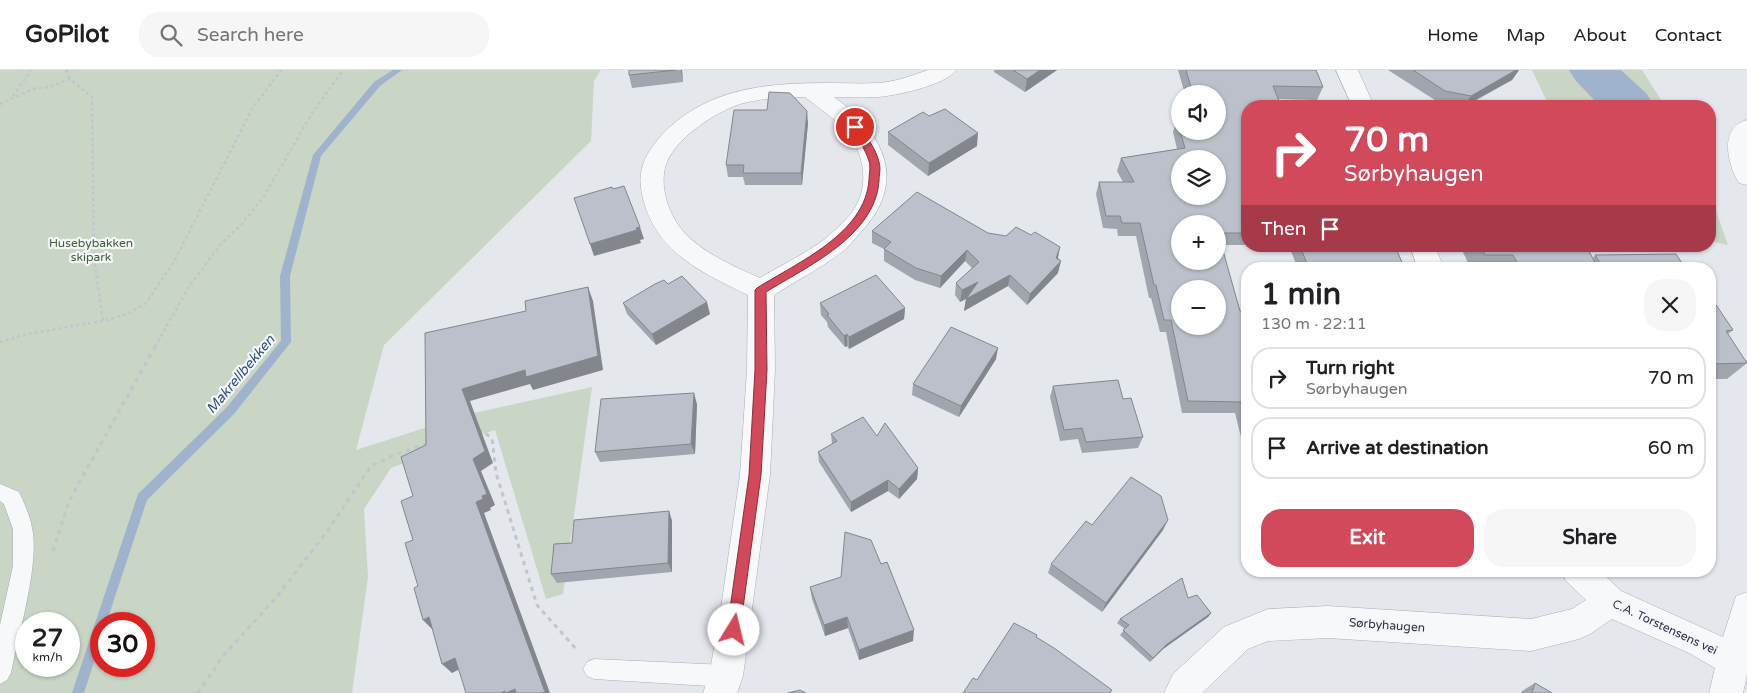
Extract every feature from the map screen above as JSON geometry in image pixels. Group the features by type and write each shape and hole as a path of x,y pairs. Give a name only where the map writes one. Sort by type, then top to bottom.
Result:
{"street":[{"path":"761,290 710,265 690,252 665,227 652,196 652,168 666,144 686,124 705,110 743,95 810,90 878,90 911,84 941,73 944,70"},
{"path":"1347,70 1360,100"},
{"path":"761,290 834,245 864,214 873,192 875,163 867,145 855,127 841,113 810,90"},
{"path":"1746,174 1738,142 1747,127"},
{"path":"723,684 755,475 761,370 761,290"},
{"name":"C.A. Torstensens vei","path":"1583,577 1610,602 1701,642 1734,661"},
{"name":"Sørbyhaugen","path":"1181,693 1185,686 1236,638 1268,625 1328,622 1531,635 1579,623 1610,602"},
{"path":"1726,693 1747,607"}],"lane":[{"path":"0,492 12,498 23,529 23,566 0,673"},
{"path":"594,669 723,684"}],"path":[{"path":"12,98 31,70"},
{"path":"66,70 70,79 92,97 94,258 103,321"},
{"path":"0,342 28,334 103,321 128,314 146,303 175,260 252,109 280,70"},
{"path":"53,553 69,501 188,288 221,244 240,226 263,198 312,113 343,70"},
{"path":"0,104 33,89 50,87 70,79"},
{"path":"471,430 479,428 492,438 496,473 537,605 594,669"},
{"path":"198,693 223,656 280,593 326,533 371,466 394,455 437,440"}],"green space":[{"name":"Husebybakken skipark","path":"0,70 601,70 594,81 591,141 384,345 356,450 465,415 592,387 563,594 546,599 495,430 391,468 364,509 368,577 352,693 0,693"},
{"path":"1532,70 1642,70 1661,100 1546,100"},
{"path":"1716,211 1728,245 1716,242"}],"building":[{"path":"629,70 676,70 629,75"},
{"path":"1013,70 1040,70 1027,79"},
{"path":"1186,70 1316,70 1323,87 1273,86 1279,100 1241,100 1241,233 1226,233 1226,215 1171,215 1171,270 1226,270 1226,261 1241,311 1241,402 1188,401 1174,335 1226,335 1226,280 1171,280 1171,320 1164,320 1140,223 1122,223 1120,216 1106,216 1099,182 1134,182 1121,158 1171,150 1171,205 1226,205 1226,150 1172,150 1185,148 1183,140 1226,140 1226,85 1190,85"},
{"path":"1413,70 1516,70 1471,96 1445,91"},
{"path":"769,92 790,93 807,111 801,173 743,173 744,165 726,165 734,110 767,110"},
{"path":"945,109 978,133 929,163 888,132 923,112 929,116"},
{"path":"624,186 640,227 636,228 637,230 590,244 574,198 612,187 613,189"},
{"path":"917,192 988,233 1006,236 1016,227 1031,235 1035,232 1060,247 1056,258 1061,261 1030,294 1010,275 966,299 978,282 962,290 956,283 979,262 967,250 941,276 916,268 884,249 891,242 872,231"},
{"path":"1302,252 1398,252 1402,262 1306,262"},
{"path":"1484,252 1589,252 1595,262 1517,262 1513,255 1485,255"},
{"path":"1676,254 1681,262 1600,262 1595,255"},
{"path":"876,275 905,308 849,337 847,334 844,336 820,303"},
{"path":"682,276 707,302 652,334 623,303 655,284 664,280 668,284"},
{"path":"588,287 598,356 526,377 525,370 462,389 485,451 473,459 487,494 482,496 483,499 476,502 545,692 516,693 515,689 506,693 505,691 501,693 466,693 455,658 442,664 429,617 423,620 414,588 418,586 405,543 413,540 401,501 413,496 401,457 426,445 425,333 526,311 525,301"},
{"path":"1716,305 1733,330 1726,331 1747,363 1716,364"},
{"path":"951,327 998,348 961,406 913,384"},
{"path":"1118,380 1123,399 1131,398 1143,437 1086,442 1082,428 1064,430 1053,386"},
{"path":"694,393 691,444 595,452 601,399"},
{"path":"863,417 877,436 885,423 918,468 899,489 888,480 851,502 818,452 837,441 831,434"},
{"path":"1131,477 1161,496 1168,520 1106,603 1051,564 1086,521 1092,525"},
{"path":"669,511 668,563 551,574 554,544 572,543 574,520"},
{"path":"845,532 871,540 881,564 887,562 914,630 859,650 847,617 824,625 810,587 841,577"},
{"path":"1182,578 1188,598 1197,595 1211,613 1166,645 1153,658 1123,630 1129,625 1120,619"},
{"path":"1014,623 1037,635 1036,637 1112,690 1110,693 963,693 973,678 977,680"},
{"path":"1535,683 1552,693 1532,693"},
{"path":"800,690 806,693 788,693"}],"waterway":[{"name":"Makrellbekken","path":"78,693 142,497 230,411 286,342 285,276 317,155 377,84 398,70"},
{"path":"1593,70 1623,100"}],"route":[{"path":"734,630 755,475 761,370 761,290 834,245 864,214 873,192 875,163 867,145 855,127"}]}
